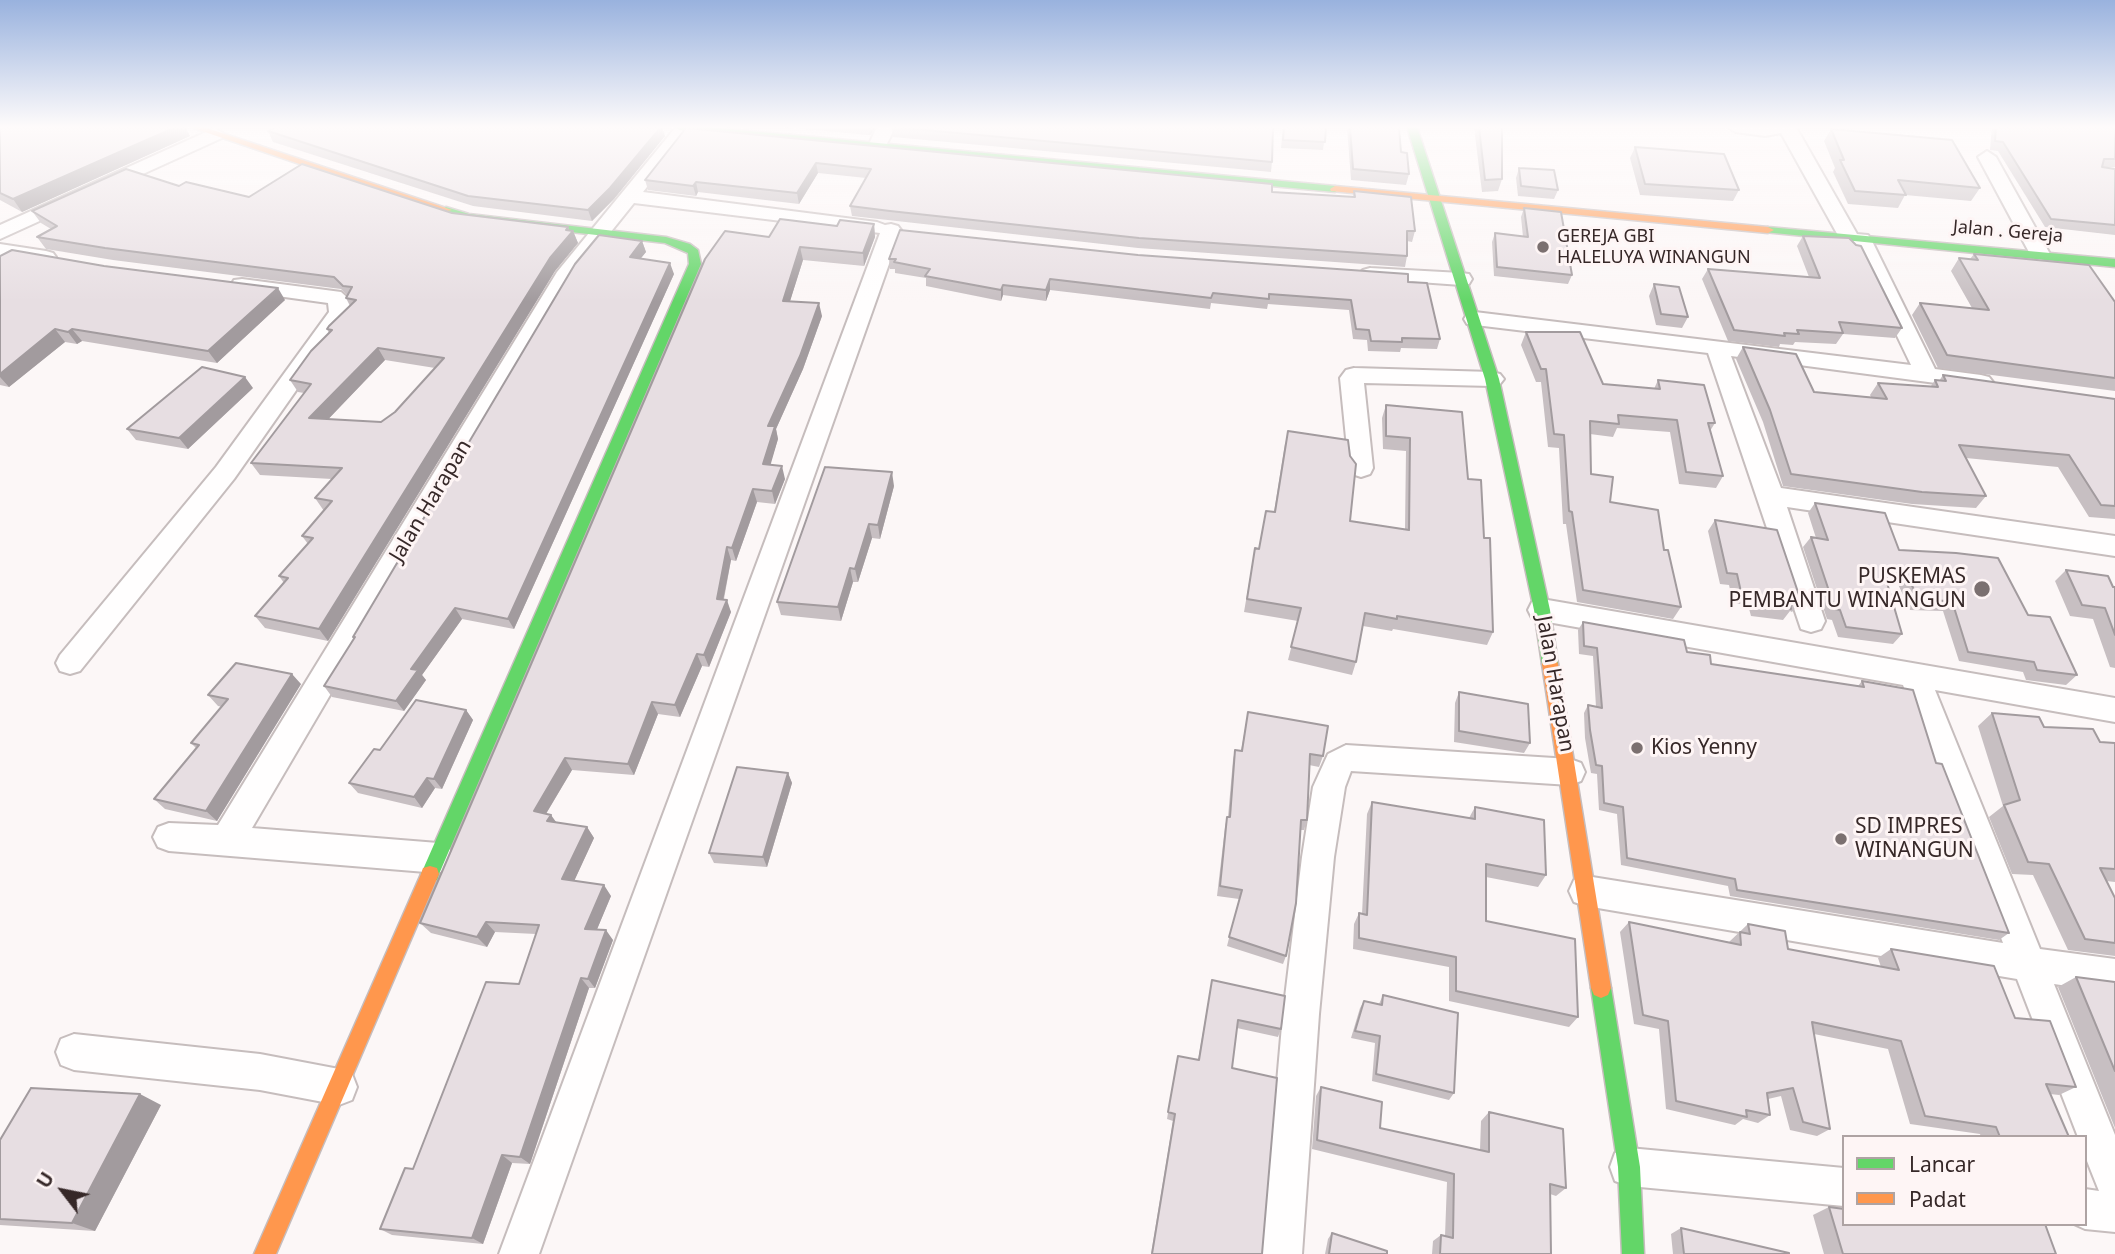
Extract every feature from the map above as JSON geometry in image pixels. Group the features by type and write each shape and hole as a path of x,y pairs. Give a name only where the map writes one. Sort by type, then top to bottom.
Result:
{"street":[{"path":"0,233 103,186"},
{"path":"265,1254 695,264 694,252 686,246 666,240 468,217 372,186"},
{"name":"Jalan Harapan","path":"226,840 549,302 568,272 638,186"},
{"name":"Jalan . Gereja","path":"1320,186 2115,263"},
{"name":"Jalan Harapan","path":"1432,186 1492,379 1542,610 1570,772 1629,1167 1633,1254"},
{"path":"1822,186 1856,239 1927,374"},
{"path":"2003,186 2040,254"},
{"path":"519,1254 903,231 629,196"},
{"path":"0,250 64,261"},
{"path":"1343,272 1461,279"},
{"path":"70,663 225,473 340,312 339,300 333,297 221,283"},
{"path":"1475,319 2007,386"},
{"path":"1717,348 1771,496 1811,621"},
{"path":"1361,468 1352,378 1354,375 1492,379"},
{"path":"1771,496 2115,546"},
{"path":"1542,610 2115,710"},
{"path":"1915,677 2115,1183"},
{"path":"1282,1254 1301,1014 1318,857 1329,787 1339,763 1346,758 1354,758 1570,772"},
{"path":"169,836 438,858"},
{"path":"1586,891 2115,976"},
{"path":"74,1052 260,1072 339,1087"},
{"path":"1629,1167 1842,1187"},
{"path":"2087,1209 2115,1212"}],"building":[{"path":"0,186 44,186 13,199 0,193"},
{"path":"89,186 201,186 249,197 267,186 368,186 452,213 568,227 566,230 573,231 550,258 319,629 255,616 288,578 279,576 313,538 302,536 332,501 315,498 342,468 251,463 311,384 290,380 311,351 332,330 327,329 329,326 356,300 346,298 352,287 343,286 334,277 37,237 57,226 32,211","holes":["378,348 444,358 395,412 381,422 309,418"]},
{"path":"436,186 612,186 588,210 468,196"},
{"path":"728,186 802,186 797,193"},
{"path":"862,186 1272,186 1272,192 1355,197 1354,191 1411,197 1415,231 1407,231 1407,256 1139,238 850,206"},
{"path":"1521,186 1557,186 1558,190"},
{"path":"1669,186 1737,186 1739,190"},
{"path":"1852,186 1901,186 1906,195 1855,191"},
{"path":"2030,186 2115,186 2115,225 2051,219"},
{"path":"1524,208 1561,212 1572,275 1497,267 1495,233 1528,237"},
{"path":"780,219 837,226 840,220 874,224 863,253 800,247 783,301 819,303 800,356 768,426 775,426 763,464 782,466 772,491 753,489 732,548 727,547 717,599 727,600 704,655 697,654 675,705 652,702 628,764 565,758 534,811 551,815 547,821 587,827 562,879 604,885 585,929 606,930 588,979 581,978 520,1157 502,1155 472,1238 380,1229 405,1168 413,1169 486,982 519,984 539,925 486,922 477,937 420,923 705,259 725,231 769,237"},
{"path":"900,230 1138,255 1408,274 1408,282 1427,283 1440,339 1402,338 1402,342 1371,341 1369,330 1356,329 1351,300 1269,294 1269,299 1213,293 1211,298 1050,279 1046,290 1003,285 1001,290 925,276 930,269 889,259"},
{"path":"599,235 642,241 630,257 670,263 508,619 455,608 411,669 418,670 396,701 324,686 575,264"},
{"path":"1803,236 1849,238 1861,246 1902,328 1839,322 1843,333 1797,330 1799,334 1784,333 1785,336 1734,330 1708,269 1820,278"},
{"path":"12,250 104,266 278,288 208,351 72,329 68,332 55,329 0,374 0,256"},
{"path":"1974,254 2089,265 2115,302 2115,378 1947,355 1920,303 1989,310 1959,258 1978,260"},
{"path":"1654,284 1679,287 1688,317 1661,314"},
{"path":"1526,332 1580,332 1603,384 1660,389 1658,380 1704,385 1715,423 1708,423 1723,476 1686,472 1677,420 1618,415 1619,424 1590,421 1591,474 1613,477 1610,502 1658,510 1664,550 1668,550 1681,607 1583,590 1572,512 1569,511 1564,435 1554,434 1546,369 1541,369"},
{"path":"1743,347 1796,354 1814,392 1887,399 1878,383 1938,387 1935,380 1946,381 1943,375 2115,399 2115,506 2101,505 2069,455 1959,445 1986,496 1922,492 1791,474 1770,410"},
{"path":"202,367 245,377 179,438 127,429"},
{"path":"1386,405 1462,412 1468,479 1481,480 1484,538 1490,538 1493,632 1365,613 1356,662 1291,647 1301,608 1247,599 1255,548 1259,549 1266,511 1275,512 1288,431 1348,440 1350,456 1356,464 1350,521 1409,530 1410,438 1386,436"},
{"path":"825,467 892,472 878,525 869,524 855,569 850,568 838,607 777,602"},
{"path":"1815,503 1885,513 1899,550 1998,558 2028,615 2050,617 2077,675 2037,670 2034,662 1968,652 1952,601 1919,600 1904,569 1885,576 1902,634 1846,627 1840,610 1835,609 1811,537 1828,540"},
{"path":"1715,520 1777,530 1801,601 1789,598 1791,609 1759,605 1756,594 1741,592 1737,574 1727,573"},
{"path":"2066,570 2108,576 2115,587 2115,635 2105,608 2082,605"},
{"path":"1583,622 1684,640 1687,652 1710,655 1711,664 1864,687 1862,681 1913,690 1936,763 1942,764 2009,933 1737,890 1735,879 1627,858 1623,807 1604,803 1602,766 1596,765 1588,705 1602,708 1597,648 1584,646"},
{"path":"236,663 292,674 206,811 154,799 199,745 191,743 228,699 208,695"},
{"path":"1459,692 1528,704 1530,743 1459,731"},
{"path":"416,700 466,710 434,779 427,778 414,797 349,783 374,749 380,750"},
{"path":"1248,712 1328,726 1323,756 1310,754 1307,820 1301,820 1296,903 1286,956 1229,937 1242,890 1220,886 1227,817 1230,817 1235,750 1242,751"},
{"path":"1992,713 2039,717 2044,727 2093,729 2100,742 2115,743 2115,869 2100,868 2115,898 2115,943 2085,939 2049,864 2028,862 2004,805 2020,800"},
{"path":"737,767 788,773 763,857 709,853"},
{"path":"1372,802 1475,819 1475,807 1544,820 1546,875 1486,864 1486,921 1575,939 1578,1017 1456,991 1456,957 1359,938 1359,913 1367,915"},
{"path":"1629,922 1741,945 1740,932 1750,934 1748,924 1785,931 1788,949 1899,970 1891,949 1994,966 2015,1018 2050,1021 2076,1087 2046,1084 2068,1135 1999,1135 1996,1127 1925,1116 1901,1041 1812,1022 1830,1129 1803,1122 1793,1088 1767,1093 1770,1115 1746,1110 1747,1117 1676,1101 1668,1021 1643,1015"},
{"path":"2076,977 2115,982 2115,1071"},
{"path":"1212,980 1285,996 1281,1029 1238,1020 1232,1068 1277,1078 1262,1254 1152,1254 1175,1114 1168,1112 1178,1056 1199,1060"},
{"path":"1383,995 1458,1013 1454,1093 1376,1074 1380,1036 1355,1031 1364,1001 1382,1005"},
{"path":"1321,1087 1382,1102 1380,1128 1489,1152 1489,1112 1563,1129 1566,1188 1550,1184 1551,1254 1440,1254 1441,1235 1453,1238 1454,1174 1317,1140"},
{"path":"31,1088 140,1094 72,1223 0,1219 0,1140"},
{"path":"1829,1207 1842,1209 1842,1226 2046,1226 2056,1254 1843,1254"},
{"path":"1681,1228 1789,1253 1789,1254 1684,1254"},
{"path":"1332,1233 1387,1251 1387,1254 1329,1254"}],"traffic: fast":[{"path":"1298,186 1335,189"},
{"path":"1431,186 1492,379 1542,610 1550,664"},
{"path":"430,874 695,264 694,252 686,246 666,240 468,217 446,210"},
{"path":"1768,230 2115,263"},
{"path":"1601,988 1629,1167 1633,1254"}],"traffic: slow":[{"path":"372,186 446,210"},
{"path":"1335,189 1768,230"},
{"path":"1550,664 1601,988"},
{"path":"265,1254 430,874"}],"place":[{"name":"GEREJA GBI HALELUYA WINANGUN","path":"1543,247"},
{"name":"PUSKEMAS PEMBANTU WINANGUN","path":"1982,589"},
{"name":"Kios Yenny","path":"1637,748"},
{"name":"SD IMPRES WINANGUN","path":"1841,839"}]}
